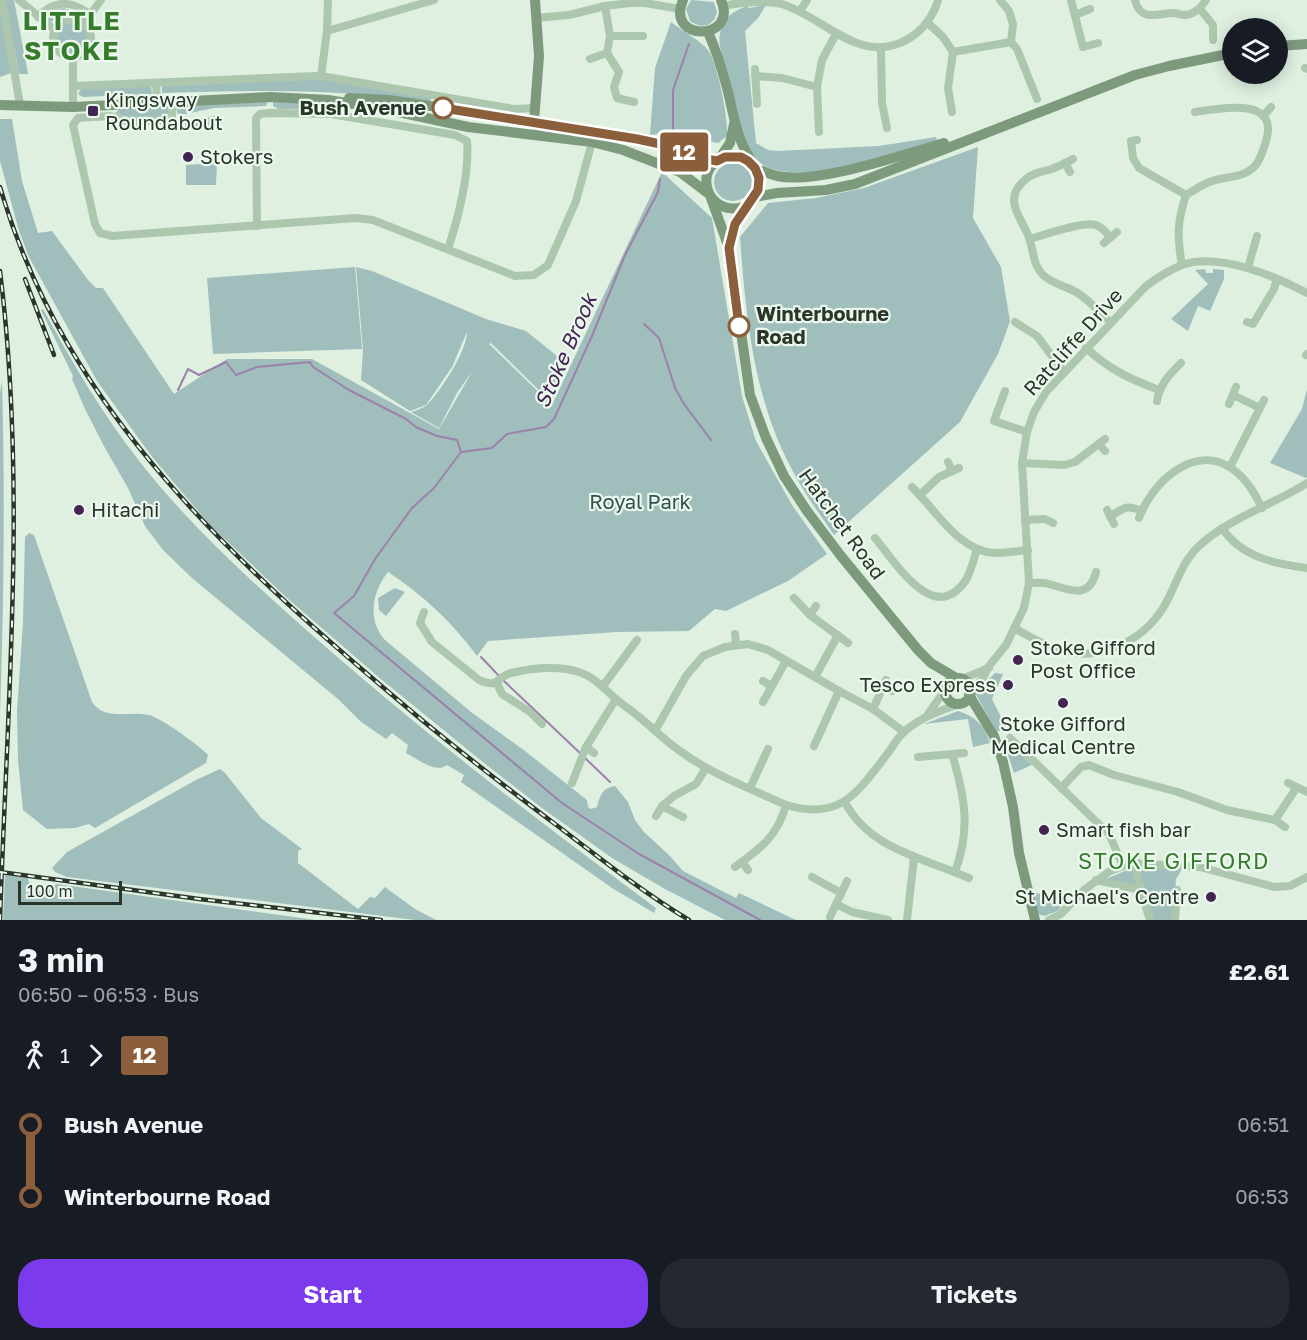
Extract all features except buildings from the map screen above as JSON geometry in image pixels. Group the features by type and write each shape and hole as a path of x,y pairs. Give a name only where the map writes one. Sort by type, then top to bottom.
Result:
{"main road":[{"path":"535,0 539,56 534,121 536,130 559,137"},
{"path":"682,5 682,19 686,26 697,32 708,32 722,20 722,3"},
{"path":"328,100 361,97 389,100 534,121 594,137 680,172 723,207 733,209 745,206 753,199 758,190 759,178 734,124 728,89 708,32"},
{"path":"1288,45 1307,44"},
{"path":"753,199 777,193 826,190 855,184 1135,75 1222,55"},
{"path":"0,105 73,107 270,97 328,100 380,108 468,127 665,145 696,157 718,160 734,156 741,157 754,166 777,176 816,175 855,168 1005,126"},
{"path":"710,196 706,182 709,171 730,143 734,124"},
{"name":"Hatchet Road","path":"710,196 729,248 750,395 766,438 784,476 814,520 894,621 932,663 945,689"},
{"name":"Hatchet Road","path":"729,248 735,224 753,199"},
{"name":"Hatchet Road","path":"932,663 960,679"},
{"path":"960,679 968,684 965,698 949,700 945,689 951,680 960,679"},
{"path":"965,698 984,719 994,736 1007,778 1019,853 1035,920"}],"street":[{"path":"2,0 20,105"},
{"path":"20,0 55,30"},
{"path":"85,24 101,0"},
{"path":"314,78 327,31 328,0"},
{"path":"327,31 434,0"},
{"path":"722,3 761,0 781,3 800,11 836,34 857,43 881,49 900,44 928,23 938,0"},
{"path":"800,11 807,0"},
{"path":"1000,0 1009,11 1013,24 1011,42 1017,50 1037,99"},
{"path":"1071,0 1083,47 1098,43"},
{"path":"1135,0 1136,5 1146,14 1158,17 1174,13 1186,16 1200,9 1206,0"},
{"path":"38,17 48,5 61,1 77,4 90,14"},
{"path":"536,18 569,15 605,6 645,2 682,5"},
{"path":"605,6 610,36 607,53 618,72 614,87 614,101 634,102"},
{"path":"1075,15 1090,9"},
{"path":"1200,9 1213,25 1213,40"},
{"path":"74,20 85,24 90,35 88,47 84,52 73,57 62,54 53,41 55,30 63,21 74,20"},
{"path":"928,23 943,37 953,52 948,88 952,112"},
{"path":"819,132 817,87 822,60 836,34"},
{"path":"610,36 643,36"},
{"path":"953,52 1011,42"},
{"path":"881,49 882,103 887,128"},
{"path":"590,59 607,53"},
{"path":"73,57 73,107"},
{"path":"757,104 755,72 817,87"},
{"path":"73,86 314,78 514,109 536,108"},
{"path":"156,83 157,102"},
{"path":"270,97 270,113"},
{"path":"172,101 172,119 132,123 111,116 75,120 73,125 95,224 100,233 112,236 356,218 373,220 515,276 534,275 548,265 576,201 594,137"},
{"path":"1182,265 1177,231 1186,195 1207,183 1241,174 1256,165 1268,133 1263,116 1254,109 1240,107 1199,113"},
{"path":"1263,116 1271,107"},
{"path":"257,226 256,117 270,113 331,114 455,135 467,141 468,154 457,225 448,249"},
{"path":"1137,140 1131,141 1133,158 1139,168 1186,195"},
{"path":"1070,172 1069,161 1034,173 1024,180 1017,191 1014,208 1030,239 1033,258 1042,273 1054,283 1076,292 1111,323"},
{"path":"1030,239 1057,230 1095,224 1110,237"},
{"path":"1248,268 1259,240"},
{"name":"Ratcliffe Drive","path":"965,698 983,678 1006,645 1024,608 1029,583 1022,462 1027,432 1039,401 1146,286 1162,274 1182,265 1208,262 1248,268 1306,292"},
{"path":"1247,322 1253,324 1274,289 1277,279"},
{"path":"1022,322 1037,336 1064,372"},
{"path":"1086,348 1103,364 1119,374 1159,390"},
{"path":"1157,401 1159,390 1167,377 1181,363"},
{"path":"994,421 1005,391"},
{"path":"1230,467 1262,404 1232,395"},
{"path":"984,418 1027,432"},
{"path":"1022,462 1064,465 1076,462 1103,444"},
{"path":"1110,517 1125,507 1132,506 1140,514 1155,488 1180,466 1198,461 1214,462 1230,467 1250,484 1262,508"},
{"path":"920,495 939,477 955,470 948,462"},
{"path":"1014,628 1061,651 1097,652 1131,641 1149,627 1163,609 1185,563 1195,550 1222,528 1307,483"},
{"path":"912,487 962,540 977,549 993,553 1028,550"},
{"path":"1025,520 1048,517"},
{"path":"1222,528 1230,539 1252,555 1284,565 1307,568"},
{"path":"875,538 892,551 919,588 929,595 939,597 954,593 967,578 977,549"},
{"path":"1029,583 1046,583 1070,592 1083,590 1098,578"},
{"path":"794,598 810,615 849,643"},
{"path":"810,615 816,606"},
{"path":"424,612 416,624 432,642 470,675 487,683 497,683 507,674 514,672 555,669 578,671 603,686 680,752 706,768 786,805 813,811 845,802 871,774 904,732 928,715 965,698"},
{"path":"735,634 736,644"},
{"path":"815,678 838,635"},
{"path":"603,686 637,640"},
{"path":"655,731 694,665 714,650 736,644 757,646 786,660 839,692 873,709 904,732"},
{"path":"763,702 767,683 786,660"},
{"path":"960,679 989,668"},
{"path":"497,683 502,694 530,712 542,724"},
{"path":"873,709 887,686"},
{"path":"928,715 945,689"},
{"path":"814,746 839,692"},
{"path":"572,783 586,747 616,699"},
{"path":"1010,738 1109,834 1140,880"},
{"path":"586,747 594,753"},
{"path":"750,788 768,749"},
{"path":"918,757 964,753"},
{"path":"952,754 962,786 966,812 961,856 955,872"},
{"path":"1061,788 1081,767 1089,765 1114,775 1178,792 1227,810 1275,820 1285,827"},
{"path":"656,816 662,806 674,796 696,784 706,768"},
{"path":"1288,783 1307,792"},
{"path":"1275,820 1297,787"},
{"path":"845,802 852,817 870,833 914,858 969,878"},
{"path":"748,870 739,864 776,831 786,805"},
{"path":"662,806 683,817"},
{"path":"907,920 914,858"},
{"path":"1148,863 1140,880 1150,920"},
{"path":"1049,920 1061,914 1096,880 1128,864 1148,863 1200,867 1274,887 1290,886 1307,877"},
{"path":"812,877 842,893"},
{"path":"1096,880 1141,890"},
{"path":"830,917 847,881"},
{"path":"1175,920 1177,890"},
{"path":"836,904 852,912 888,920"}],"green space":[{"path":"5,0 14,0 28,74 19,74"},
{"path":"691,0 714,2 717,12 713,21 703,26 690,21 686,9"},
{"path":"766,5 758,18 745,31 756,143 768,150 778,151 879,146 936,137 937,140 855,164 811,172 772,169 761,163 745,143 740,130 719,39 726,19 737,10 747,6 749,8"},
{"path":"0,8 11,73 0,77"},
{"path":"64,8 77,13 80,10 81,14 68,15 50,22 44,17 44,14 55,9"},
{"path":"671,22 708,50 715,66 722,92 727,128 727,136 718,143 664,133 650,135 655,68"},
{"path":"72,23 83,27 87,38 83,49 72,53 61,49 57,38 61,27"},
{"path":"321,79 430,97 431,103 330,92 162,93 162,86"},
{"path":"151,86 152,94 83,97 78,94 81,89"},
{"path":"268,101 266,106 214,108 180,115 177,113 176,106"},
{"path":"273,102 323,103 333,107 330,109 278,109 273,106"},
{"path":"168,107 168,114 148,119 115,113 120,109"},
{"path":"217,115 217,128 185,130 185,123"},
{"name":"Royal Park","path":"0,119 12,119 22,181 38,233 52,231 88,280 96,288 103,288 174,394 227,359 312,359 439,429 473,370 457,393 439,428 411,412 426,405 410,411 361,380 363,350 356,267 372,271 486,319 526,331 567,364 551,402 491,343 489,344 552,405 662,172 712,218 742,396 756,441 792,505 827,554 788,581 726,611 715,609 689,631 617,632 488,641 477,656 436,610 388,572 375,597 374,615 379,632 385,640 471,712 587,800 588,807 591,809 597,807 604,791 615,786 628,802 635,820 644,832 683,871 736,898 739,893 796,920 725,920 612,858 542,808 382,680 287,598 209,524 153,458 97,381 29,257 19,231 0,161","holes":["467,332 463,349 452,370 440,390 426,405 452,367"]},
{"path":"978,147 973,218 1001,267 1010,321 1004,338 998,354 960,422 834,535 796,477 770,420 754,361 745,299 740,237 768,203 816,198 864,188"},
{"path":"217,163 216,185 186,185 186,165"},
{"path":"733,163 747,168 752,182 747,196 733,201 719,196 714,182 719,168"},
{"path":"355,267 362,349 213,354 207,278"},
{"path":"1205,269 1206,273 1213,273 1213,269 1224,270 1224,279 1210,311 1198,306 1188,331 1171,319 1208,284 1195,270"},
{"path":"43,309 88,387 126,444 159,486 222,552 312,635 396,706 524,809 656,908 654,913 612,888 461,782 464,775 447,765 437,768 426,765 406,753 408,745 392,733 386,739 360,721 338,699 192,578 163,550 145,526 128,488 85,409 72,379 73,376 41,310"},
{"path":"2,381 4,547 0,713 0,393"},
{"path":"1307,389 1306,478 1270,463 1302,409"},
{"path":"29,533 34,535 92,702 104,712 111,714 141,714 155,717 208,755 206,763 95,828 89,824 75,828 47,829 23,810 18,761 17,711 23,622 25,537"},
{"path":"395,588 405,592 386,616 379,610 378,598"},
{"path":"995,673 1003,674 992,699 1003,721 1003,729 997,732 975,693"},
{"path":"958,711 978,722 990,743 973,747 968,719 924,724"},
{"path":"1002,737 1032,765 1014,773"},
{"path":"220,769 261,818 302,849 298,851 298,863 358,909 370,897 375,898 385,887 415,909 436,920 415,920 67,877 55,872 52,868 67,852"},
{"path":"1132,868 1182,869 1176,879 1173,920 1153,920 1143,889 1106,879"},
{"path":"5,875 28,878 32,894 57,884 316,920 3,920"},
{"path":"1032,891 1064,903 1058,911 1044,916 1038,914"}],"waterway":[{"name":"Stoke Brook","path":"673,138 673,90 689,44"},
{"name":"Stoke Brook","path":"660,179 658,192 625,255 592,336 554,419 546,427 507,434 492,448 461,452 434,488 412,508 375,559 354,596 334,613 562,803 639,854 760,920"},
{"path":"644,324 659,338 675,388 711,440"},
{"path":"178,390 188,369 199,375 226,362 236,375 257,367 310,362 313,367 349,390 406,419 416,427 437,436 457,440 461,452"},
{"path":"481,657 500,677"},
{"path":"504,681 580,753"},
{"path":"584,757 610,782"}],"railway":[{"path":"0,187 30,269 68,345 115,416 168,482 226,544 287,603 435,730 607,863 689,920"},
{"path":"0,271 8,352 14,514 13,596 0,920"},
{"path":"25,279 54,355"},
{"path":"0,872 199,899 381,920"}],"bus line":[{"name":"12","path":"443,108 637,139 717,161 734,156 748,161 755,168 759,178 758,190 735,224 729,248 739,326"}],"place":[{"name":"Bush Avenue","path":"443,108"},
{"name":"Kingsway Roundabout","path":"93,111"},
{"name":"Stokers","path":"188,157"},
{"name":"Winterbourne Road","path":"739,326"},
{"name":"Hitachi","path":"79,510"},
{"name":"Stoke Gifford Post Office","path":"1018,660"},
{"name":"Tesco Express","path":"1008,685"},
{"name":"Stoke Gifford Medical Centre","path":"1063,703"},
{"name":"Smart fish bar","path":"1044,830"},
{"name":"St Michael's Centre","path":"1211,897"}],"district":[{"name":"LITTLE STOKE","path":"72,36"},
{"name":"STOKE GIFFORD","path":"1174,861"}]}
